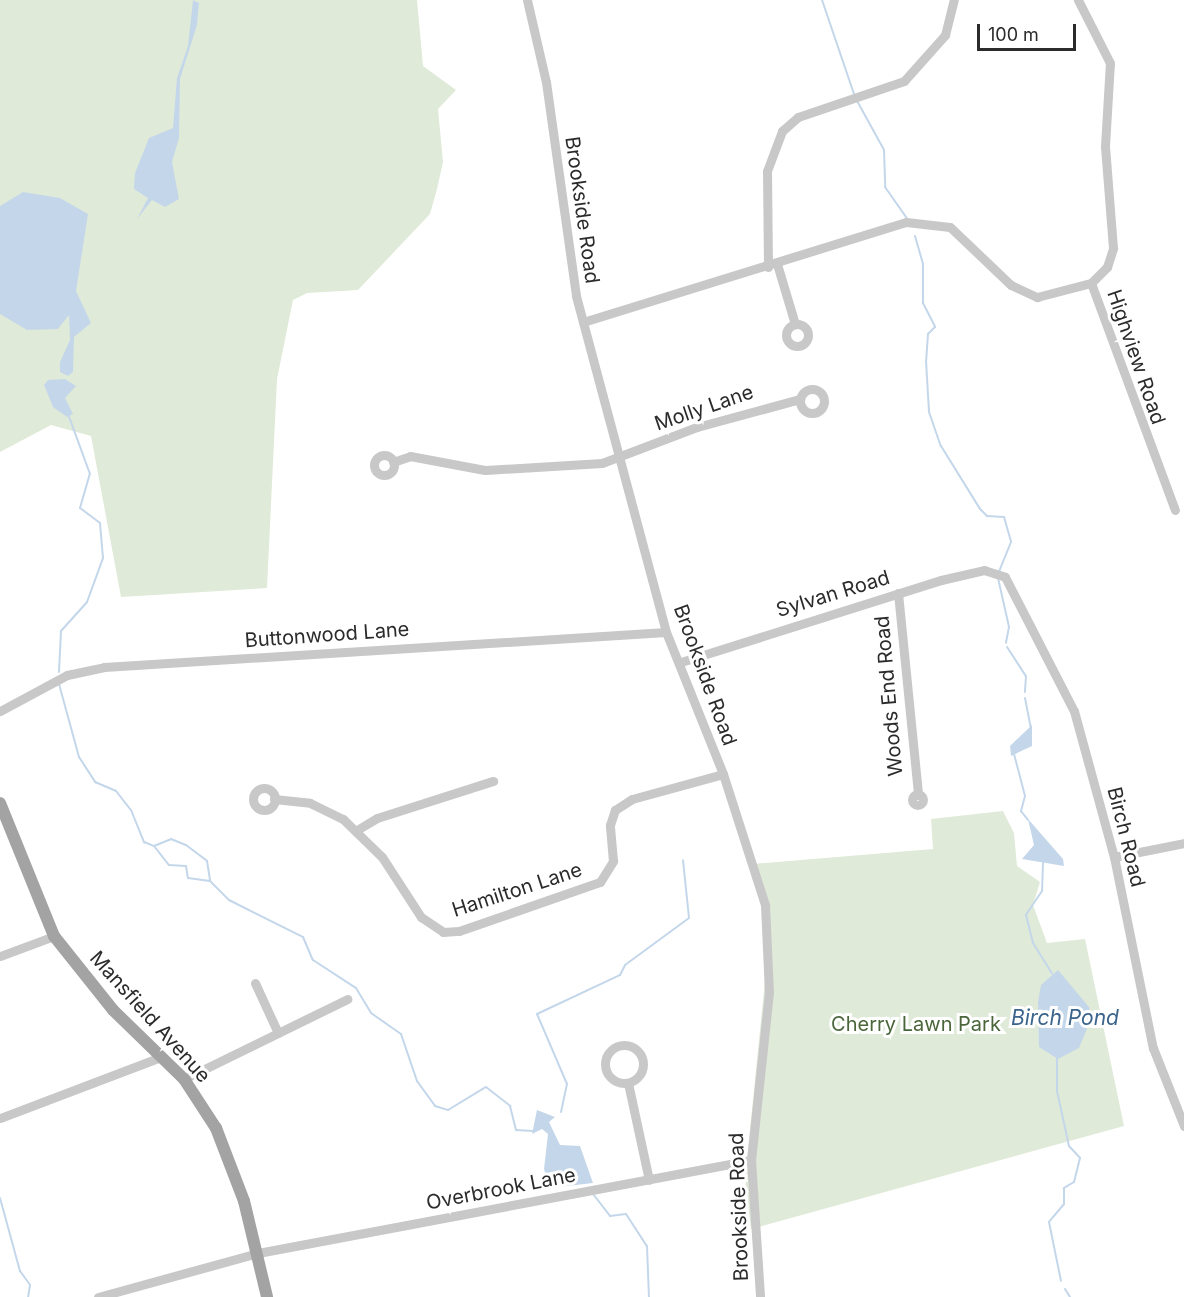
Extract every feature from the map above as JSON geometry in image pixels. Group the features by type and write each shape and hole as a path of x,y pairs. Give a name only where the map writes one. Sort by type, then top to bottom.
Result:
{"main road":[{"name":"Mansfield Avenue","path":"0,803 54,936 113,1010 184,1079 216,1128 234,1168 258,1253 267,1297"}],"street":[{"name":"Brookside Road","path":"527,0 546,82 563,232 583,322 623,459 666,632 681,662 723,774 760,885 771,956 751,1160 760,1297"},
{"path":"795,324 772,266 767,171 776,141 798,117 893,87 918,69 952,24 954,0"},
{"path":"583,322 772,266 869,230 908,222 950,227 1011,285 1037,297 1091,283 1107,267 1113,248 1104,139 1110,63 1078,0"},
{"name":"Highview Road","path":"1091,283 1174,510"},
{"name":"Molly Lane","path":"393,462 410,456 485,470 623,459 698,427 800,399"},
{"name":"Sylvan Road","path":"681,662 898,593 999,572"},
{"name":"Birch Road","path":"999,572 1074,711 1114,857 1154,1047 1184,1126"},
{"name":"Woods End Road","path":"898,593 918,795"},
{"name":"Buttonwood Lane","path":"0,711 67,675 104,667 666,632"},
{"name":"Hamilton Lane","path":"274,800 310,803 357,830 421,917 443,932 459,931 600,882 613,861 610,825 615,810 632,799 723,774"},
{"path":"357,830 377,818 494,781"},
{"path":"1114,857 1184,843"},
{"path":"0,956 54,936"},
{"path":"255,983 278,1033"},
{"path":"184,1079 347,999"},
{"path":"620,1046 637,1049 643,1060 639,1077 628,1083 612,1078 606,1068 609,1052 620,1046"},
{"path":"0,1118 161,1057"},
{"path":"628,1083 649,1179"},
{"name":"Overbrook Lane","path":"98,1297 258,1253 751,1160"}],"green space":[{"path":"0,0 417,0 423,66 456,90 438,109 443,162 437,189 430,214 358,290 307,293 293,300 277,379 267,588 121,597 91,436 51,425 0,452"},
{"name":"Cherry Lawn Park","path":"1003,811 1014,833 1017,866 1040,882 1033,905 1047,943 1085,939 1124,1126 751,1229 745,1179 769,941 753,864 933,849 931,819"}],"water":[{"path":"193,0 199,3 197,25 180,79 179,138 172,162 179,199 165,207 152,200 137,219 148,198 134,189 135,173 149,138 173,128 177,78 188,46"},
{"path":"23,192 60,198 88,214 76,291 91,323 74,337 73,372 68,376 60,372 60,362 70,340 69,315 58,329 27,330 0,314 0,206"},
{"path":"65,379 76,386 65,398 73,414 67,417 53,407 44,385 48,380"},
{"path":"1032,725 1032,746 1011,756 1010,746"},
{"path":"1028,819 1063,859 1064,866 1022,859 1034,845"},
{"name":"Birch Pond","path":"1058,970 1089,1007 1091,1019 1079,1048 1058,1059 1039,1047 1038,1002 1041,985"},
{"path":"537,1110 555,1117 549,1122 560,1145 580,1146 593,1183 550,1188 544,1169 548,1134 542,1129 532,1134"}],"waterway":[{"path":"822,0 854,94"},
{"path":"856,99 884,150 885,187 907,218"},
{"path":"915,236 923,264 923,303 935,327 928,334 926,361 929,412 941,446 980,509 987,516 1004,517 1011,542 999,572"},
{"path":"59,672 61,631 87,602 103,558 100,523 80,508 90,474 68,414"},
{"path":"998,578 1009,627 1006,643"},
{"path":"1007,647 1026,676 1025,692"},
{"path":"59,684 79,757 95,782 116,791 131,810 144,842 154,846 171,839 186,845 207,861 210,881 229,900 303,937 313,960 356,988 371,1013 401,1034 417,1081 435,1106 448,1110 486,1087 510,1106 516,1130 533,1131"},
{"path":"1025,698 1031,728"},
{"path":"1014,754 1025,796 1021,811 1028,820"},
{"path":"154,846 169,865 186,866 188,878 210,881"},
{"path":"561,1112 567,1084 537,1014 620,975 625,965 689,918 683,860"},
{"path":"1043,863 1042,891 1026,915 1033,943 1052,974"},
{"path":"1057,1056 1057,1091 1069,1146 1080,1158 1074,1182 1064,1188 1064,1204 1049,1222 1061,1281"},
{"path":"593,1194 610,1216 626,1214 647,1246 649,1297"},
{"path":"0,1198 20,1271 30,1285 28,1297"},
{"path":"1065,1289 1070,1297"}]}
